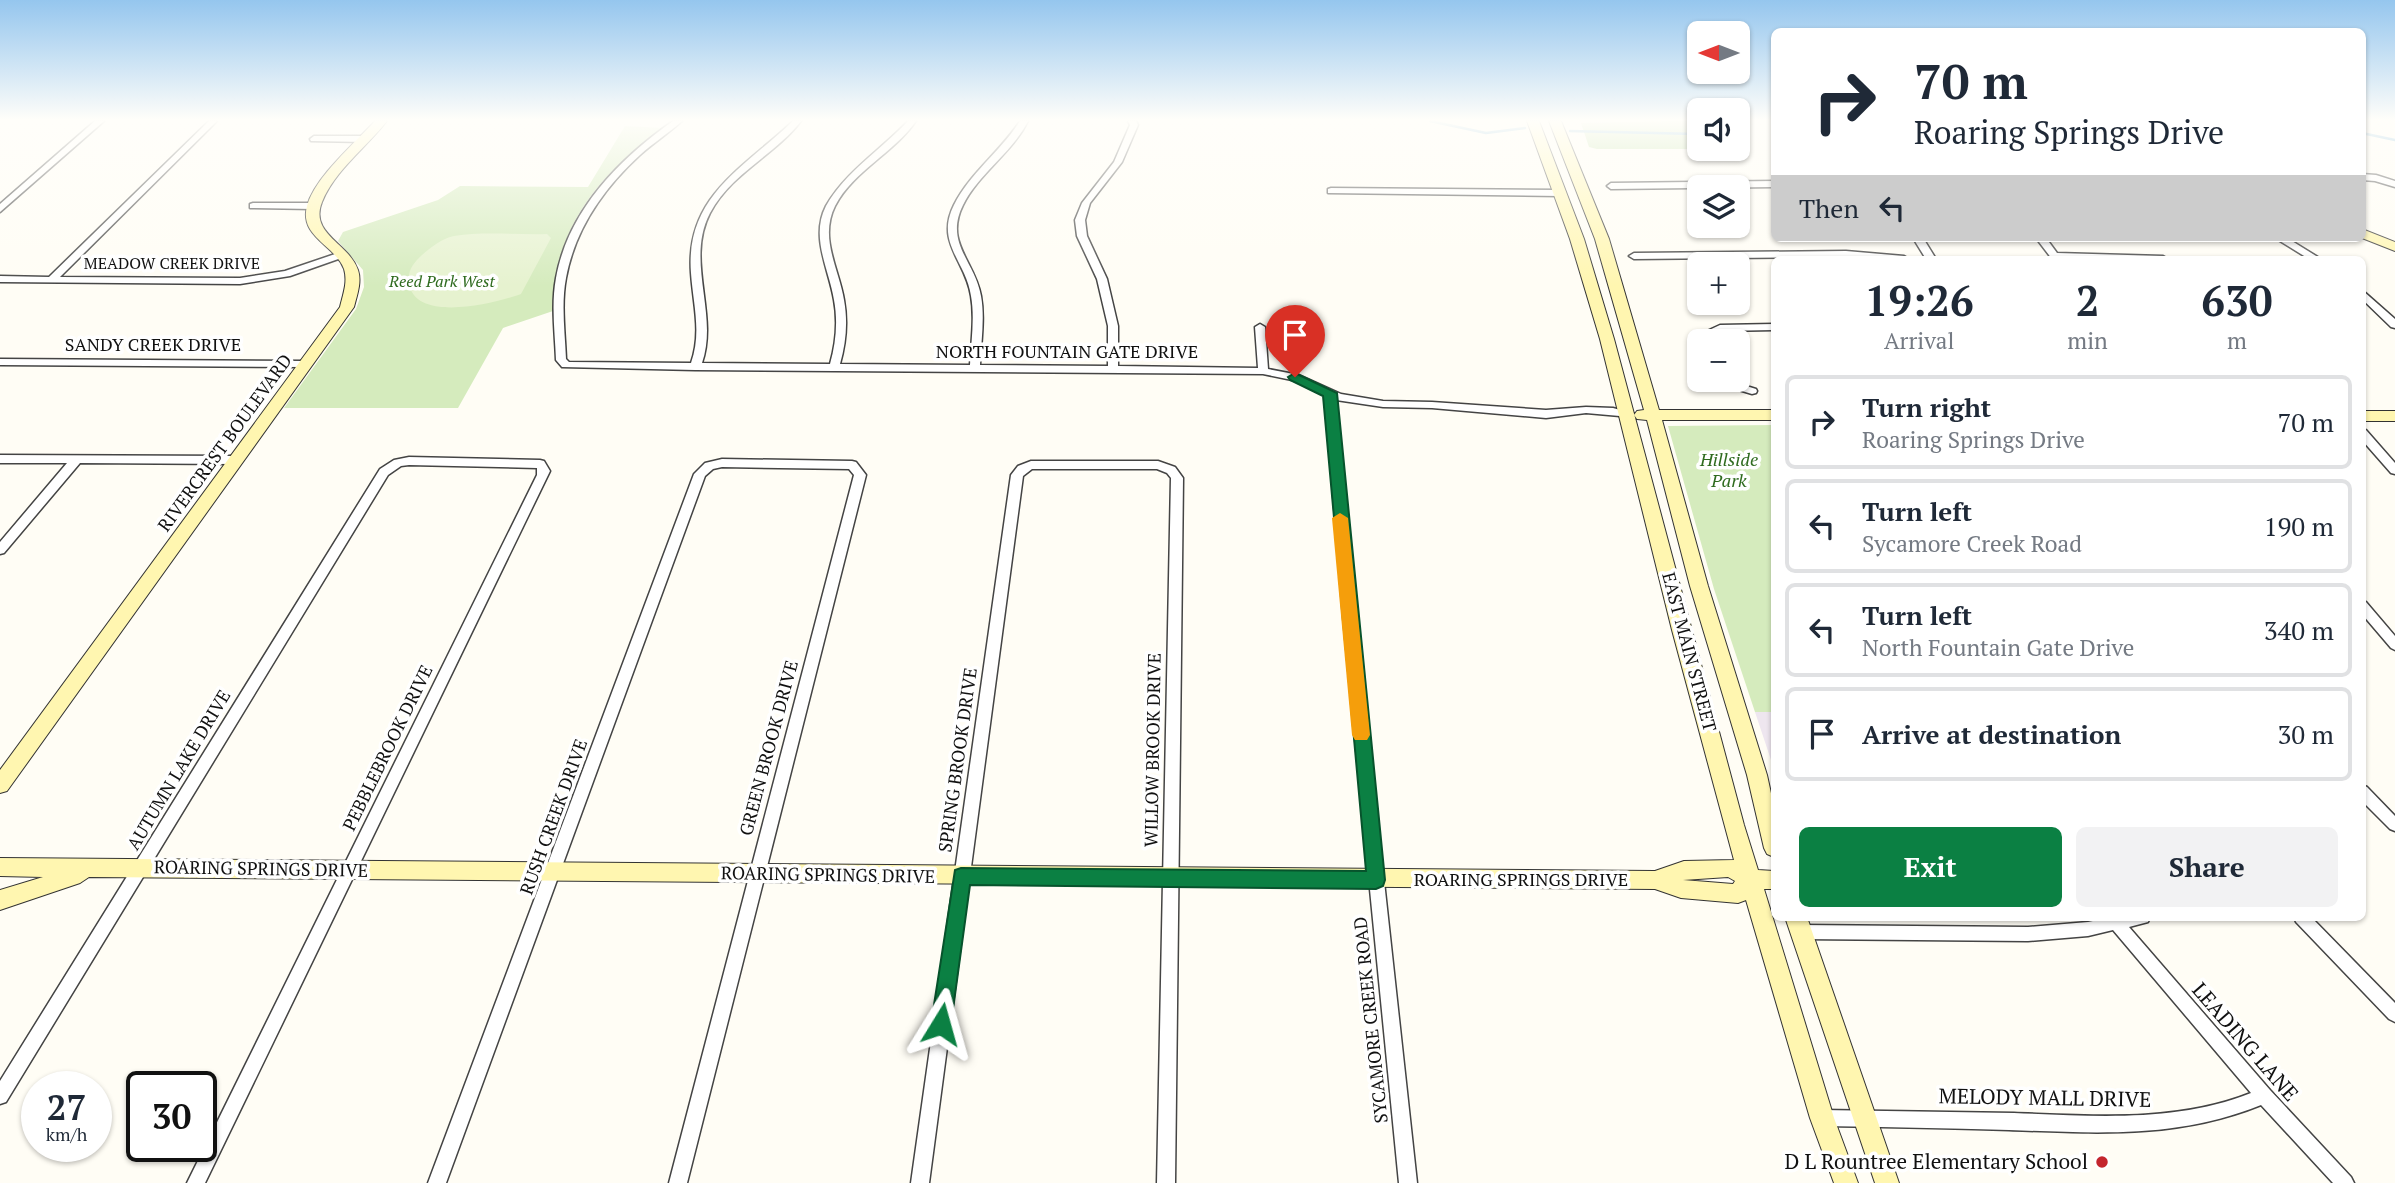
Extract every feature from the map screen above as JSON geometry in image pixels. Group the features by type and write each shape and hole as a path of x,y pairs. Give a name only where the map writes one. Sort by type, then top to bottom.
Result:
{"main road":[{"path":"313,206 334,176"},
{"name":"EAST MAIN STREET","path":"1554,176 1604,327 1670,585 1750,879 1822,1118 1846,1183"},
{"name":"EAST MAIN STREET","path":"1577,176 1604,246 1647,387 1652,415 1699,586 1756,775 1771,836"},
{"name":"RIVERCREST BOULEVARD","path":"0,785 346,307 353,292 352,269 316,230 312,222 313,206"},
{"path":"2366,223 2395,235"},
{"path":"2366,235 2395,247"},
{"path":"1627,415 1771,415"},
{"path":"2366,416 2395,416"},
{"path":"1670,585 1699,586"},
{"name":"ROARING SPRINGS DRIVE","path":"0,867 1376,880 1655,880 1681,889 1738,894 1750,879"},
{"path":"0,900 56,880 105,868"},
{"path":"1750,879 1771,880"},
{"path":"1799,925 1887,1183"}],"street":[{"path":"0,209 37,176"},
{"path":"52,279 157,176"},
{"path":"563,363 559,293 566,258 577,229 590,207 615,176"},
{"path":"695,367 702,351 703,331 693,258 703,218 732,176"},
{"path":"834,368 841,348 842,333 839,300 823,242 825,220 845,188 857,176"},
{"path":"975,369 976,293 955,251 952,227 954,216 966,193 981,176"},
{"path":"1105,176 1086,202 1080,220 1082,236 1101,279 1113,326 1113,369"},
{"path":"2366,177 2395,184"},
{"path":"1611,186 1771,184"},
{"path":"1331,191 1560,193"},
{"path":"253,206 313,206"},
{"path":"2043,242 2054,256"},
{"path":"2287,242 2311,256"},
{"name":"MEADOW CREEK DRIVE","path":"0,279 240,281 287,274 341,255"},
{"path":"1634,256 1771,257"},
{"path":"1821,256 1869,256"},
{"path":"2366,297 2395,325"},
{"path":"1260,327 1263,371"},
{"path":"1717,329 1771,327"},
{"name":"SANDY CREEK DRIVE","path":"0,362 306,364"},
{"name":"NORTH FOUNTAIN GATE DRIVE","path":"563,363 571,366 1263,371 1295,377 1330,393 1383,404 1567,414 1598,419 1617,419 1627,415"},
{"name":"SYCAMORE CREEK ROAD","path":"1330,393 1408,1183"},
{"path":"2366,437 2395,470"},
{"path":"0,459 236,460"},
{"path":"0,550 76,460"},
{"name":"PEBBLEBROOK DRIVE","path":"196,1183 544,471 535,462 409,461 393,466"},
{"name":"GREEN BROOK DRIVE","path":"678,1183 860,475 857,468 847,464 722,463 709,466"},
{"name":"WILLOW BROOK DRIVE","path":"1022,469 1031,465 1158,466 1171,470 1177,478 1166,1183"},
{"name":"AUTUMN LAKE DRIVE","path":"0,1096 382,475 393,466"},
{"name":"RUSH CREEK DRIVE","path":"437,1183 698,478 709,466"},
{"name":"SPRING BROOK DRIVE","path":"920,1183 1017,475 1022,469"},
{"path":"2366,610 2395,645"},
{"path":"2366,795 2395,825"},
{"path":"1799,925 2028,934 2128,921"},
{"path":"2305,921 2395,1014"},
{"name":"LEADING LANE","path":"2117,924 2264,1096 2345,1183"},
{"name":"MELODY MALL DRIVE","path":"1822,1118 2168,1122 2231,1110 2264,1096"}],"shaded area":[{"path":"1755,712 1771,712 1771,760"}],"green space":[{"name":"Reed Park West","path":"595,176 608,176 584,206 571,229 561,254 553,311 503,328 458,408 284,408 356,309 364,287 363,270 338,241 343,232 438,200 460,186 588,187"},
{"path":"477,234 547,234 551,238 521,294 476,305 440,307 415,296 409,283 410,271 416,261 433,246 450,237"},
{"name":"Hillside Park","path":"1771,425 1771,712 1755,712 1714,589 1668,426"}],"slow traffic":[{"path":"1340,518 1361,735"}],"place":[{"name":"D L Rountree Elementary School","path":"2102,1162"}],"route":[{"path":"941,1024 961,876 1376,880 1344,566 1330,393 1295,377"}]}
